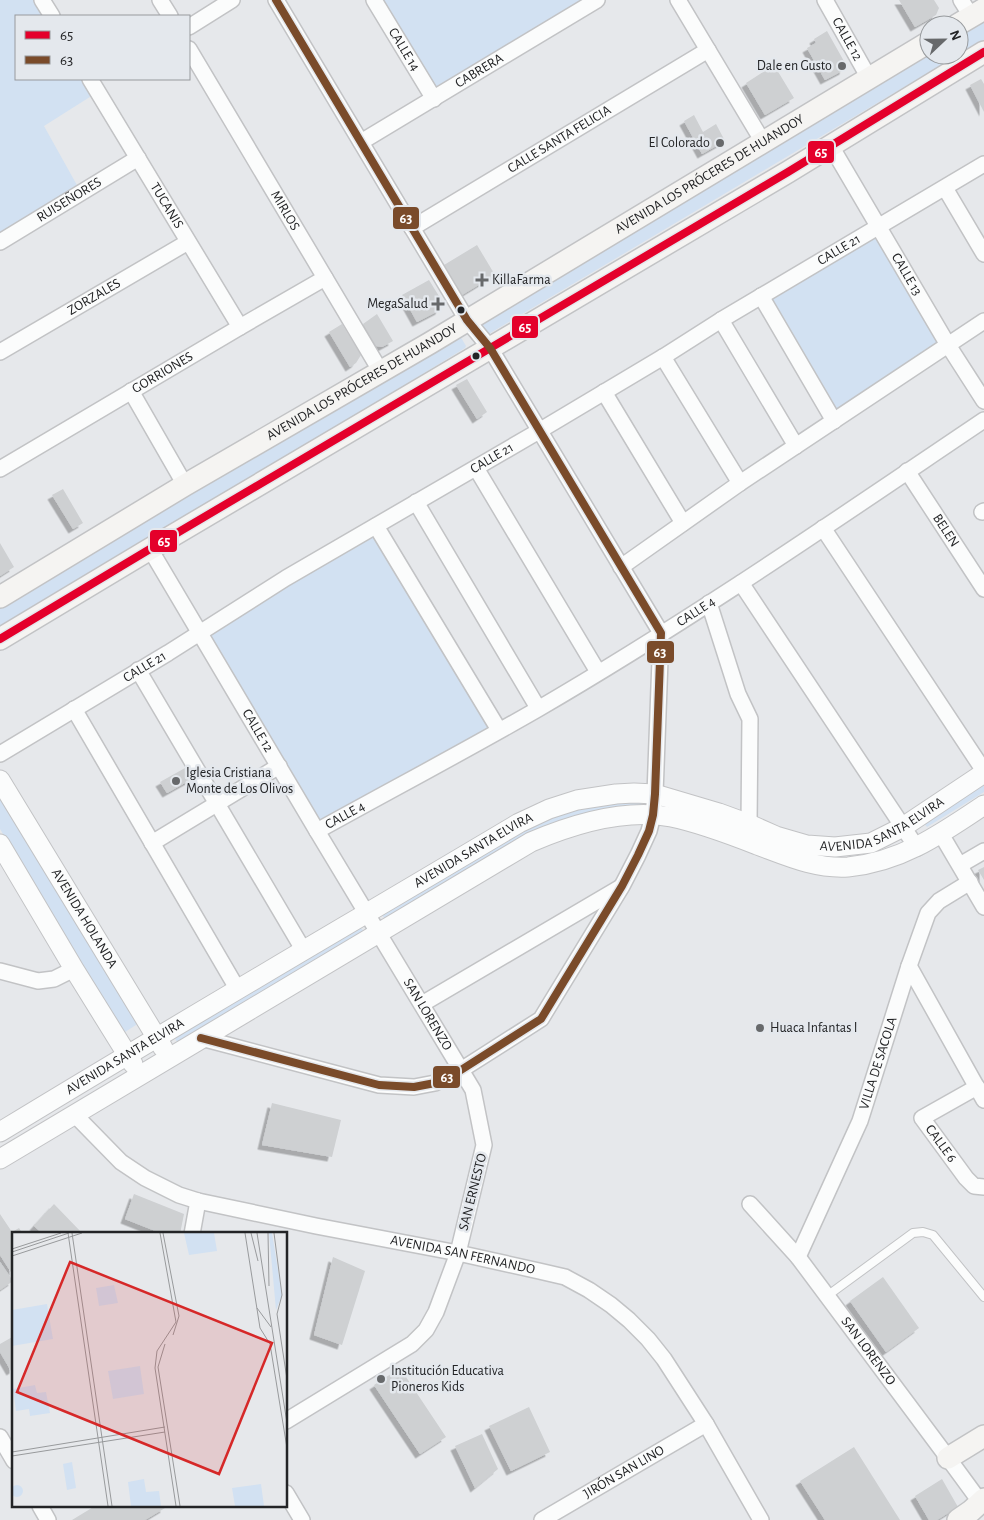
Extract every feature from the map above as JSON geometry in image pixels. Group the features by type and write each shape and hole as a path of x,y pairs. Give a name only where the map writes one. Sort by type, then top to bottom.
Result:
{"main road":[{"name":"AVENIDA LOS PRÓCERES DE HUANDOY","path":"0,597 185,485 381,372 919,48"},
{"path":"0,639 150,548 831,146 984,52"},
{"path":"948,1458 984,1436"},
{"path":"958,1520 982,1501"}],"street":[{"path":"42,0 51,15"},
{"path":"160,0 169,15"},
{"path":"190,25 232,0"},
{"path":"201,1038 379,1085 414,1087 435,1083 461,1070 541,1019 622,886 649,831 655,794 661,633 490,348 467,320 276,0"},
{"name":"CALLE 14","path":"374,0 434,99"},
{"name":"CABRERA","path":"361,142 598,0"},
{"path":"678,0 763,142"},
{"name":"CALLE 12","path":"825,0 869,78"},
{"name":"CALLE SANTA FELICIA","path":"412,228 708,50"},
{"name":"MIRLOS","path":"190,51 381,372"},
{"name":"TUCANIS","path":"94,80 138,158 240,327"},
{"name":"CALLE 13","path":"831,146 948,345 984,401"},
{"name":"RUISEÑORES","path":"0,242 138,158"},
{"name":"CALLE 21","path":"0,754 286,578 539,431 761,296 984,164"},
{"path":"945,188 984,254"},
{"name":"ZORZALES","path":"0,352 188,242"},
{"name":"GORRIONES","path":"0,469 325,278"},
{"path":"761,296 834,421"},
{"path":"721,320 796,446"},
{"path":"621,567 740,483 984,321"},
{"path":"663,357 740,483"},
{"path":"131,391 185,485"},
{"path":"604,392 683,523"},
{"name":"CALLE 4","path":"317,831 538,708 598,672 741,583 984,420"},
{"path":"476,468 598,672"},
{"name":"BELEN","path":"907,471 984,589"},
{"path":"416,502 538,708"},
{"path":"376,526 499,730"},
{"path":"823,528 984,772"},
{"name":"CALLE 12","path":"150,548 367,913"},
{"path":"741,583 917,848"},
{"path":"709,603 738,694 750,719 749,824"},
{"path":"138,670 304,951"},
{"path":"74,709 238,990"},
{"path":"152,843 279,766"},
{"name":"AVENIDA SANTA ELVIRA","path":"0,1132 127,1054 519,823 548,809 577,800 616,794 655,794 719,813 776,836 807,845 836,848 871,843 904,827 984,772"},
{"name":"AVENIDA HOLANDA","path":"0,780 169,1058"},
{"name":"AVENIDA SANTA ELVIRA","path":"0,1159 531,842 558,831 583,823 610,818 653,815 671,817 713,829 798,861 820,866 847,867 873,863 917,848 984,805"},
{"path":"941,834 984,907"},
{"path":"0,844 74,969 140,1075"},
{"path":"960,865 984,851"},
{"name":"VILLA DE SACOLA","path":"798,1257 860,1121 909,966 928,913 939,901 970,882"},
{"path":"422,1004 622,886"},
{"name":"SAN LORENZO","path":"367,913 473,1090 479,1121"},
{"path":"909,966 980,1093"},
{"path":"0,971 38,981 54,979 74,969"},
{"name":"CALLE 6","path":"980,1093 922,1118 966,1178 974,1186 984,1187"},
{"name":"AVENIDA SAN FERNANDO","path":"74,1114 121,1162 145,1178 179,1195 316,1226 458,1253 565,1277 589,1290 612,1305 648,1339 664,1359 706,1424 761,1520"},
{"name":"SAN ERNESTO","path":"288,1420 412,1344 426,1330 436,1312 458,1253 484,1144 479,1121"},
{"path":"192,1232 198,1200"},
{"name":"SAN LORENZO","path":"750,1204 798,1257 982,1501"},
{"name":"JIRÓN SAN LINO","path":"542,1520 706,1424"},
{"path":"0,1437 12,1458"},
{"path":"288,1496 302,1520"},
{"path":"41,1508 48,1520"}],"lane":[{"path":"827,1296 913,1233 923,1232 933,1234 984,1296"}],"shaded area":[{"path":"0,0 35,0 44,15 15,15 15,80 84,80 93,95 44,126 78,187 0,234"},
{"path":"383,0 585,0 436,88"},
{"path":"984,15 984,40 969,49 969,24"},
{"path":"919,54 919,65 941,65 487,335 478,320"},
{"path":"880,234 943,343 837,415 770,300"},
{"path":"456,329 466,346 465,348 0,626 0,603"},
{"path":"376,532 494,725 323,825 205,633"},
{"path":"984,778 984,792 927,827 923,822"},
{"path":"0,789 139,1023 122,1034 0,829"},
{"path":"640,801 640,808 593,812 386,921 380,911 512,831 582,804"},
{"path":"359,925 364,932 178,1043 174,1037"}],"building":[{"path":"899,0 934,0 939,8 936,15 919,15 919,25 915,27"},
{"path":"827,31 845,63 844,70 825,80 807,48 816,43 814,39"},
{"path":"774,65 794,98 765,115 746,83"},
{"path":"981,79 984,84 984,112 970,85"},
{"path":"694,115 703,132 716,124 725,141 702,154 684,121"},
{"path":"477,245 495,275 462,295 444,265"},
{"path":"429,280 442,301 440,310 417,322 402,295"},
{"path":"377,314 393,341 382,347 376,346 363,324"},
{"path":"342,324 361,355 356,363 350,367 329,332"},
{"path":"467,379 487,412 477,419 456,385"},
{"path":"63,489 83,523 73,529 52,495"},
{"path":"0,543 14,567 0,576"},
{"name":"Iglesia Cristiana Monte de Los Olivos","path":"185,768 192,779 167,793 160,782"},
{"path":"984,867 984,880 978,870"},
{"path":"272,1103 341,1120 332,1157 262,1145"},
{"path":"134,1194 184,1214 180,1232 158,1232 125,1219"},
{"path":"54,1204 81,1232 41,1232 34,1226"},
{"path":"0,1214 12,1232 12,1274 0,1255"},
{"path":"19,1228 22,1232 12,1232"},
{"path":"333,1257 365,1271 342,1345 314,1335"},
{"path":"0,1262 12,1282 0,1290"},
{"path":"883,1277 919,1328 886,1352 850,1301"},
{"path":"12,1337 11,1371 0,1352 0,1344"},
{"path":"400,1368 446,1437 420,1454 374,1385"},
{"path":"529,1407 550,1452 511,1471 489,1426"},
{"path":"482,1434 498,1469 475,1488 455,1446"},
{"path":"854,1447 900,1520 825,1520 800,1481"},
{"path":"942,1479 958,1507 937,1520 929,1520 915,1496"},
{"path":"92,1508 165,1508 145,1520 72,1520"}],"transit line":[{"name":"63","path":"201,1038 379,1085 414,1087 435,1083 461,1070 541,1019 622,886 638,855 649,831 655,794 661,633 490,348 467,320 276,0"},
{"name":"65","path":"0,639 788,172 984,52"}],"place":[{"name":"Dale en Gusto","path":"842,66"},
{"name":"El Colorado","path":"720,143"},
{"name":"KillaFarma","path":"482,280"},
{"name":"MegaSalud","path":"438,304"},
{"name":"Iglesia Cristiana Monte de Los Olivos","path":"176,781"},
{"name":"Huaca Infantas I","path":"760,1028"},
{"name":"Institución Educativa Pioneros Kids","path":"381,1379"}]}
